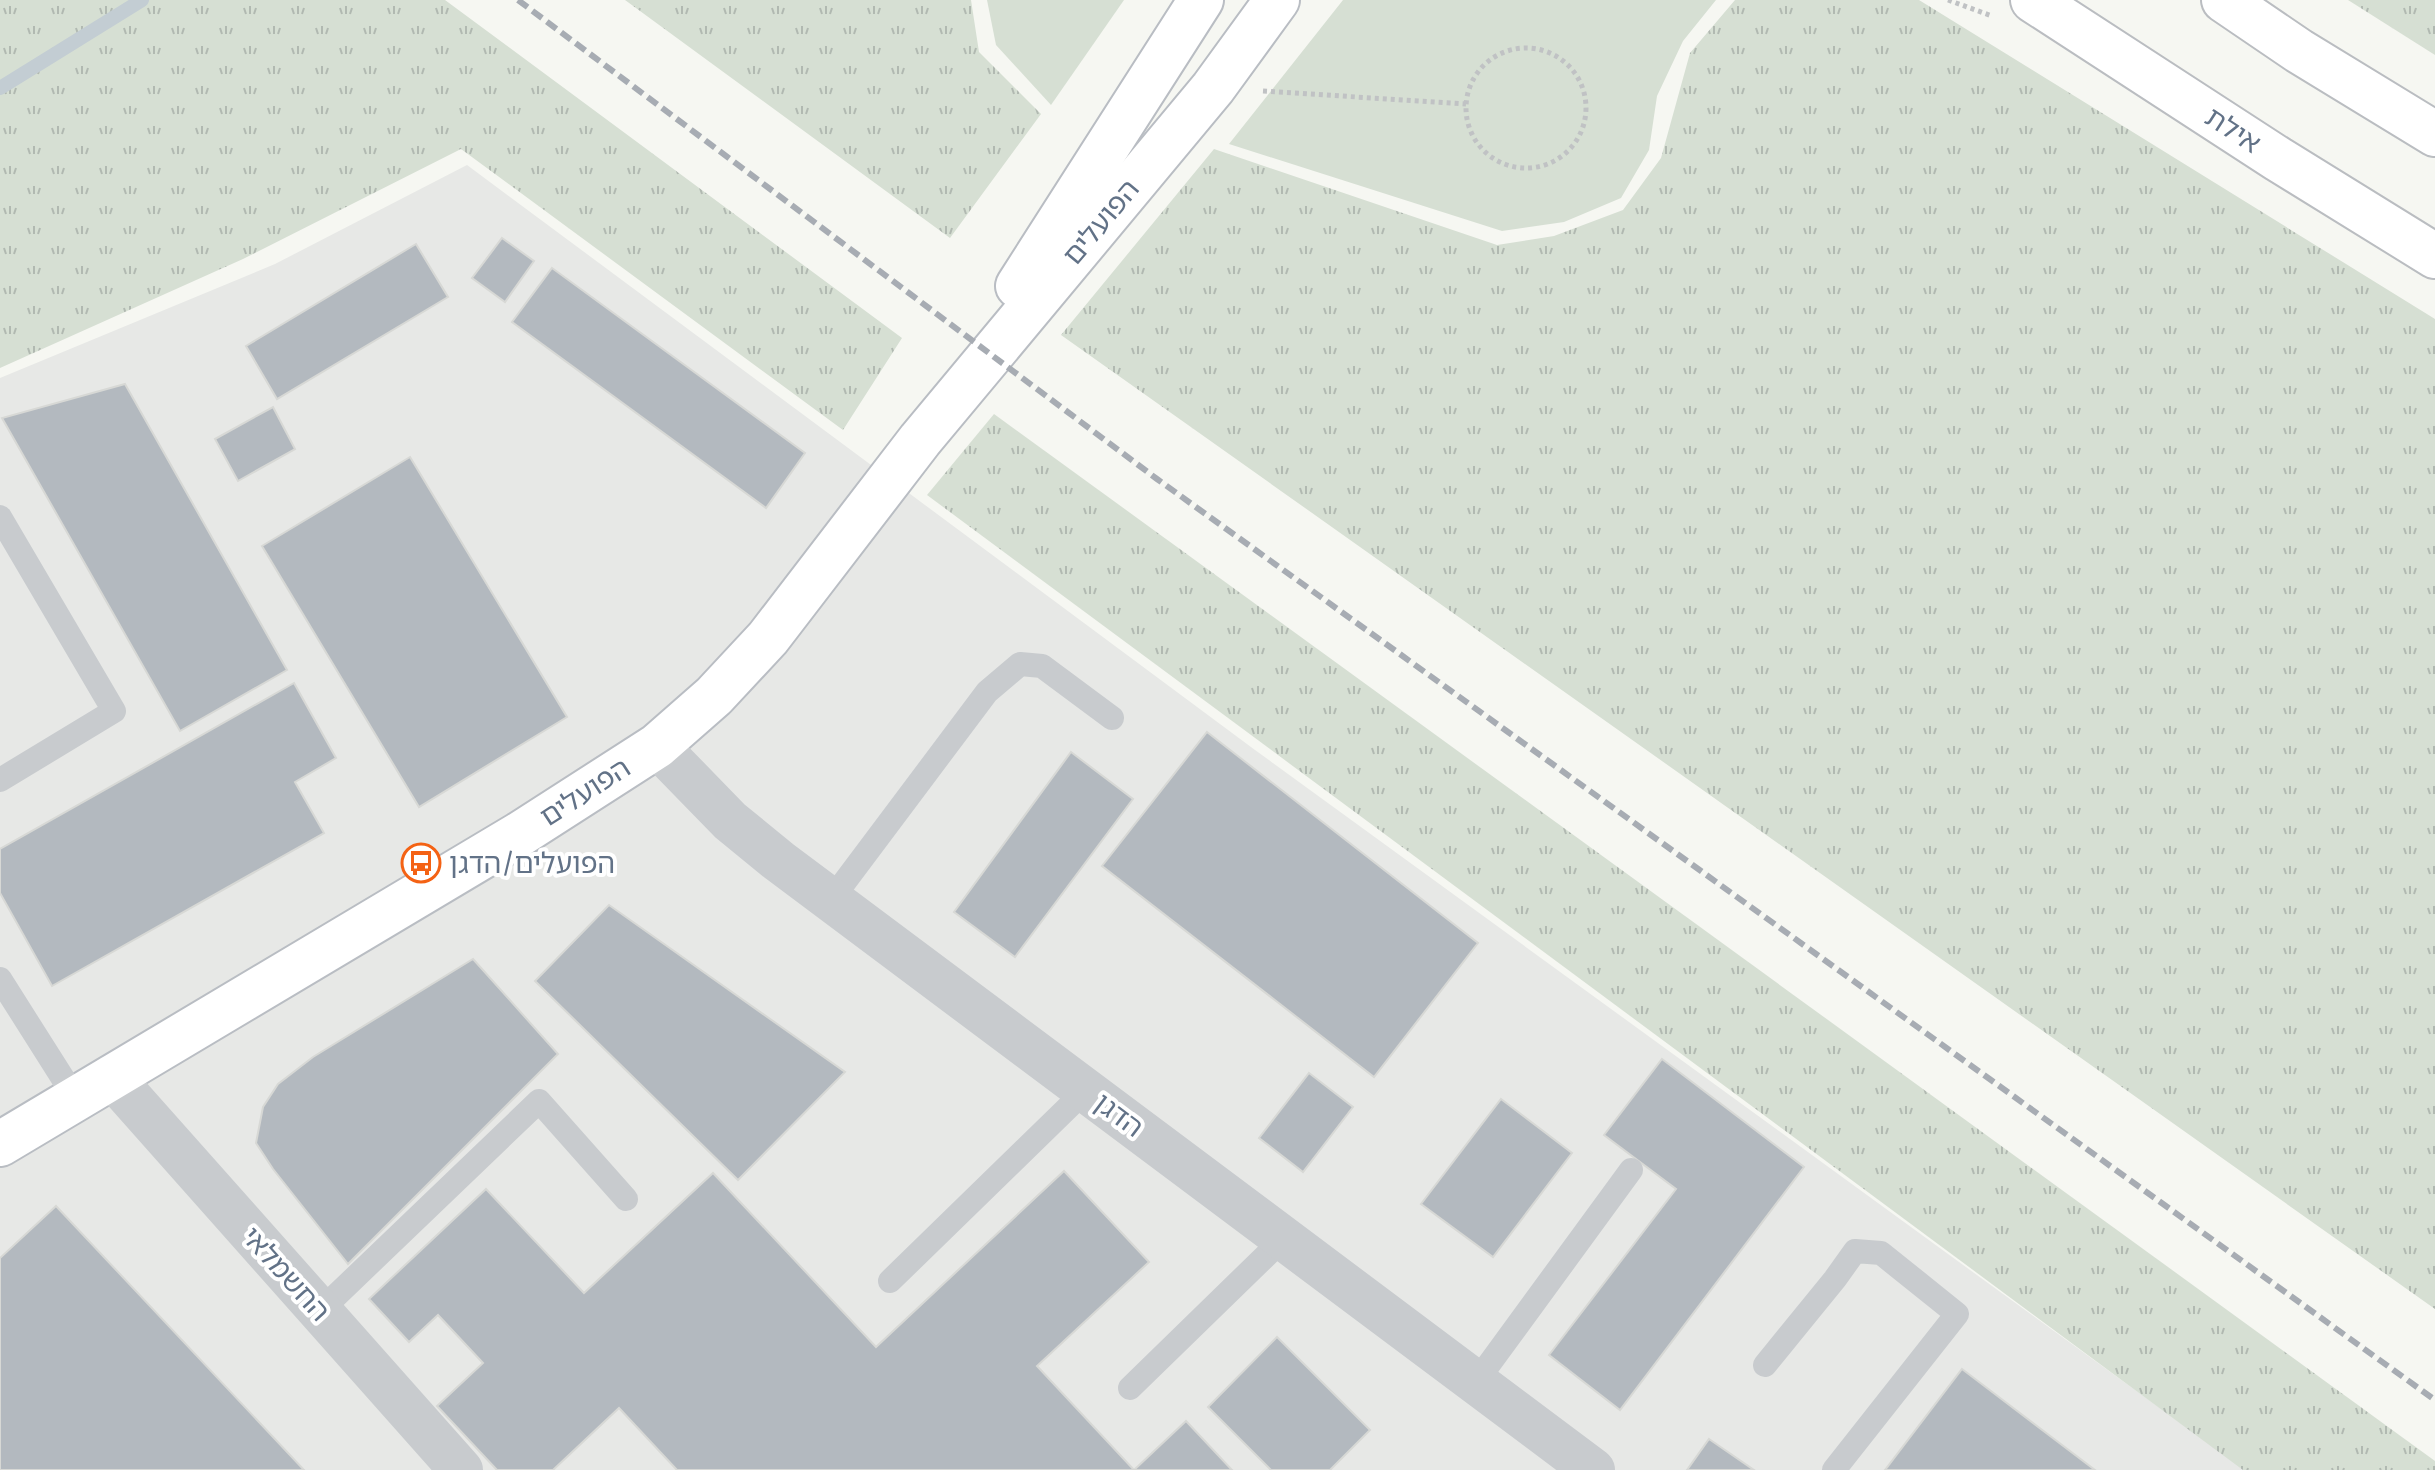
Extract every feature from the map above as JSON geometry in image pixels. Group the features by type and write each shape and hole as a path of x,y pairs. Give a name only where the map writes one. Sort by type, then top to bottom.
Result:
{"street":[{"name":"הפועלים","path":"920,440 1201,0"},
{"name":"הפועלים","path":"0,1144 520,834 657,746 714,696 768,638 920,440 1213,88 1277,0"},
{"name":"אילת","path":"2033,0 2278,159 2435,256"},
{"path":"2224,0 2299,51 2435,134"},
{"name":"הדגן","path":"657,746 730,821 831,900 1593,1470"},
{"name":"החשמלאי","path":"112,1077 460,1470"}],"lane":[{"path":"0,517 114,711 0,780"},
{"path":"831,900 987,692 1020,664 1042,666 1112,718"},
{"path":"0,979 76,1099"},
{"path":"890,1281 1086,1090"},
{"path":"320,1311 539,1101 626,1199"},
{"path":"1476,1382 1631,1170"},
{"path":"1130,1388 1284,1238"},
{"path":"1765,1365 1855,1251 1881,1253 1957,1314 1834,1470"}],"path":[{"path":"1517,48 1538,49 1565,61 1579,77 1586,97 1587,118 1579,138 1566,155 1547,165 1527,169 1506,166 1477,144 1468,125 1466,104 1471,84 1481,68 1497,55 1517,48"},
{"path":"1213,88 1466,104"}],"shaded area":[{"path":"467,165 1255,750 2245,1470 0,1470 0,378 275,264"}],"green space":[{"path":"0,0 445,0 902,338 843,430 461,149 243,259 0,368"},
{"path":"625,0 971,0 979,52 1041,114 950,238"},
{"path":"987,0 1124,0 1051,105 996,45"},
{"path":"1343,0 1716,0 1683,41 1657,96 1649,150 1621,198 1564,222 1502,231 1229,144"},
{"path":"1735,0 1919,0 2435,319 2435,1309 1061,335 1214,149 1497,245 1554,236 1623,210 1661,158 1690,53"},
{"path":"2348,0 2435,0 2435,55"},
{"path":"994,414 2435,1461 2435,1470 2243,1470 927,495"}],"building":[{"path":"502,238 534,261 505,302 472,278"},
{"path":"416,244 448,297 277,399 246,346"},
{"path":"552,268 805,453 766,508 512,322"},
{"path":"125,384 287,670 180,731 2,418"},
{"path":"273,407 295,449 238,481 215,439"},
{"path":"410,457 567,717 419,807 262,546"},
{"path":"294,683 336,758 295,782 324,833 52,986 0,893 0,849"},
{"path":"1207,732 1478,943 1374,1077 1102,866"},
{"path":"1071,752 1133,799 1015,957 954,912"},
{"path":"609,905 845,1072 738,1180 535,981"},
{"path":"473,959 558,1054 348,1264 256,1143 263,1107 278,1084 313,1057"},
{"path":"1662,1059 1804,1167 1620,1410 1549,1355 1676,1189 1604,1135"},
{"path":"1309,1073 1353,1107 1303,1172 1259,1138"},
{"path":"1501,1099 1572,1153 1493,1257 1421,1204"},
{"path":"1064,1171 1149,1262 1037,1366 1134,1470 677,1470 619,1408 553,1470 497,1470 437,1406 483,1363 438,1315 409,1342 369,1299 486,1189 584,1293 713,1173 876,1347"},
{"path":"56,1206 304,1470 0,1470 0,1258"},
{"path":"1277,1337 1370,1430 1330,1470 1271,1470 1208,1407"},
{"path":"1962,1369 2095,1470 1885,1470"},
{"path":"1186,1421 1232,1470 1134,1470"},
{"path":"1709,1439 1754,1470 1687,1470"}],"waterway":[{"path":"0,88 142,0"}],"railway":[{"path":"518,0 1157,479 2435,1400"}],"place":[{"name":"הפועלים/הדגן","path":"421,863"}]}
